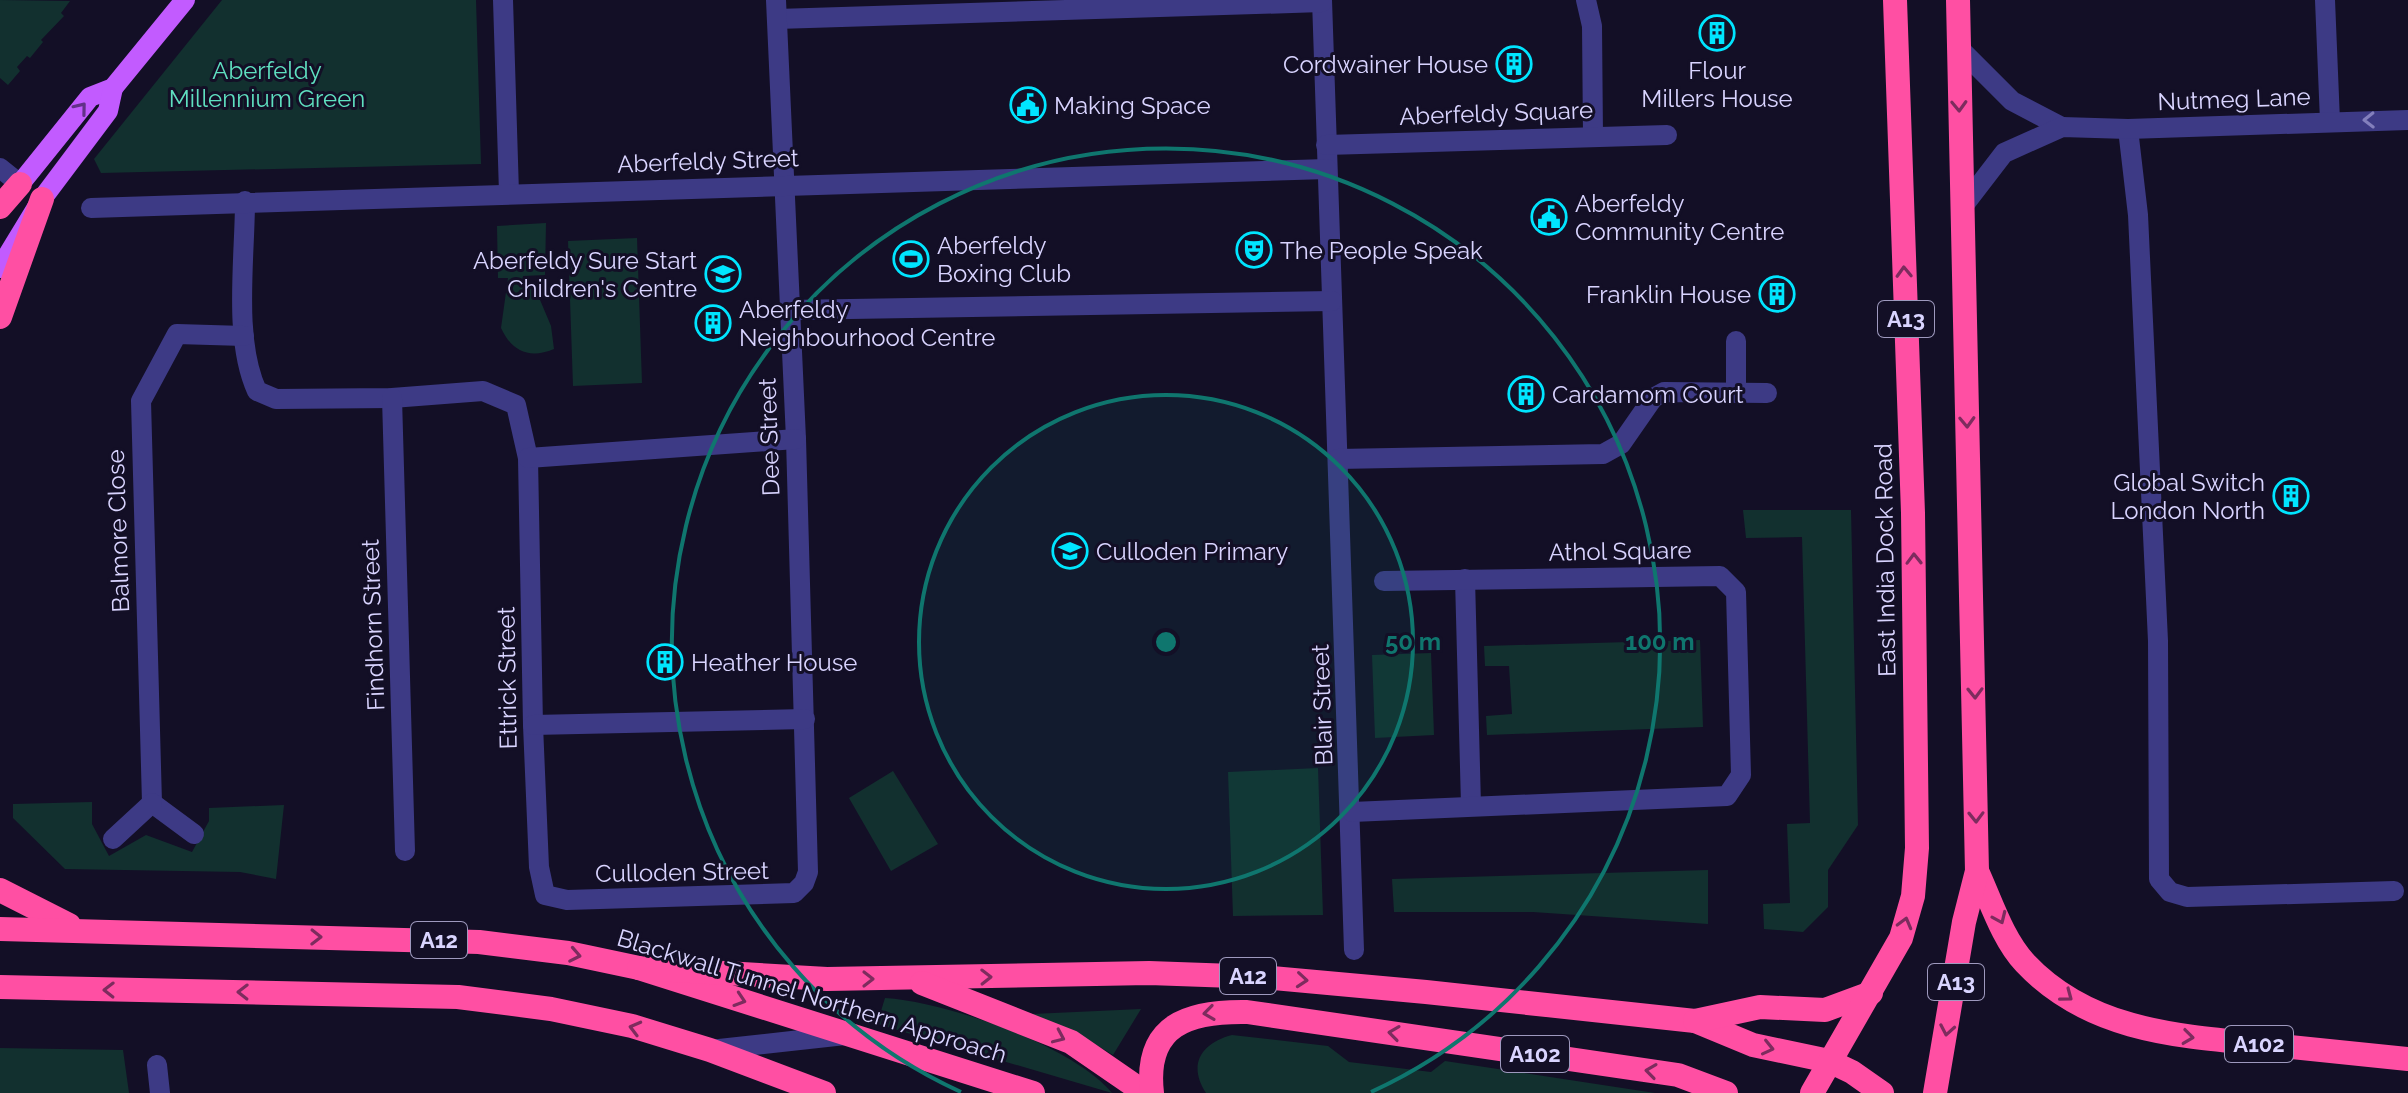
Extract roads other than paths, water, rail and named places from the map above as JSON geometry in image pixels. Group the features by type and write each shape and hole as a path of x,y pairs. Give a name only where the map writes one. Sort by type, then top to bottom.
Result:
{"highway":[{"name":"East India Dock Road","path":"1812,1093 1901,938 1913,896 1917,848 1913,513 1895,0"},
{"name":"A13","path":"1935,1093 1964,922 1977,871 1958,0"},
{"path":"0,207 20,184"},
{"path":"0,317 42,199"},
{"name":"A102","path":"1977,871 2010,944 2026,964 2069,999 2093,1012 2132,1028 2181,1036 2408,1059"},
{"name":"A12","path":"0,890 62,923 91,931"},
{"name":"Blackwall Tunnel Northern Approach","path":"0,929 479,942 568,953 639,968 1033,1093"},
{"name":"A12","path":"639,968 827,979 1149,973 1262,977 1695,1021 1753,1045 1829,1061 1852,1072 1882,1093"},
{"path":"908,978 1071,1042 1145,1093"},
{"path":"0,987 458,997 551,1009 632,1026 710,1050 824,1093"},
{"name":"A12","path":"1695,1021 1760,1007 1825,1010 1871,993"},
{"name":"A102","path":"1152,1093 1153,1061 1162,1037 1181,1020 1206,1011 1247,1012 1678,1075 1726,1093"}],"main road":[{"path":"0,268 42,199 108,111 113,88 185,0"},
{"path":"20,184 90,97 113,88"}],"street":[{"path":"503,0 509,193"},
{"path":"1586,0 1592,26 1593,136"},
{"path":"2325,0 2330,121"},
{"path":"776,9 1322,1"},
{"name":"Blair Street","path":"1322,1 1352,818 1354,950"},
{"name":"Dee Street","path":"776,9 796,439 808,872"},
{"name":"Nutmeg Lane","path":"1957,46 2012,101 2062,127 2128,129 2408,120"},
{"name":"Nutmeg Lane","path":"1961,209 2004,153 2062,127"},
{"path":"2128,129 2138,215 2158,641 2159,879 2170,892 2187,897 2394,891"},
{"name":"Aberfeldy Square","path":"1326,145 1667,135"},
{"path":"0,168 20,184"},
{"name":"Aberfeldy Street","path":"91,208 1327,169"},
{"path":"245,201 244,336 250,376 257,391 276,399 392,398"},
{"path":"789,310 1332,301"},
{"name":"Balmore Close","path":"152,803 141,401 177,334 244,336"},
{"path":"1736,341 1736,393"},
{"name":"Ettrick Street","path":"392,398 483,391 516,405 528,458 533,725 539,867 545,895"},
{"path":"1338,459 1603,454 1621,444 1653,398 1664,392 1767,393"},
{"name":"Findhorn Street","path":"392,398 405,851"},
{"path":"528,458 796,439"},
{"name":"Athol Square","path":"1352,818 1471,805 1727,796 1741,775 1736,592 1720,576 1384,581"},
{"path":"1465,579 1471,805"},
{"path":"533,725 805,719"},
{"path":"113,839 152,803 194,834"},
{"name":"Culloden Street","path":"545,895 567,900 786,895 799,889 808,872"},
{"path":"710,1050 850,1035"},
{"path":"157,1065 160,1093"}],"place":[{"name":"Flour Millers House","path":"1717,33"},
{"name":"Cordwainer House","path":"1514,64"},
{"name":"Making Space","path":"1028,105"},
{"name":"Aberfeldy Community Centre","path":"1549,217"},
{"name":"The People Speak","path":"1254,250"},
{"name":"Aberfeldy Boxing Club","path":"911,259"},
{"name":"Aberfeldy Sure Start Children's Centre","path":"723,274"},
{"name":"Franklin House","path":"1777,294"},
{"name":"Aberfeldy Neighbourhood Centre","path":"713,323"},
{"name":"Cardamom Court","path":"1526,394"},
{"name":"Global Switch London North","path":"2291,496"},
{"name":"Culloden Primary","path":"1070,551"},
{"name":"Heather House","path":"665,662"}],"park label":[{"name":"Aberfeldy Millennium Green","path":"267,84"}]}
